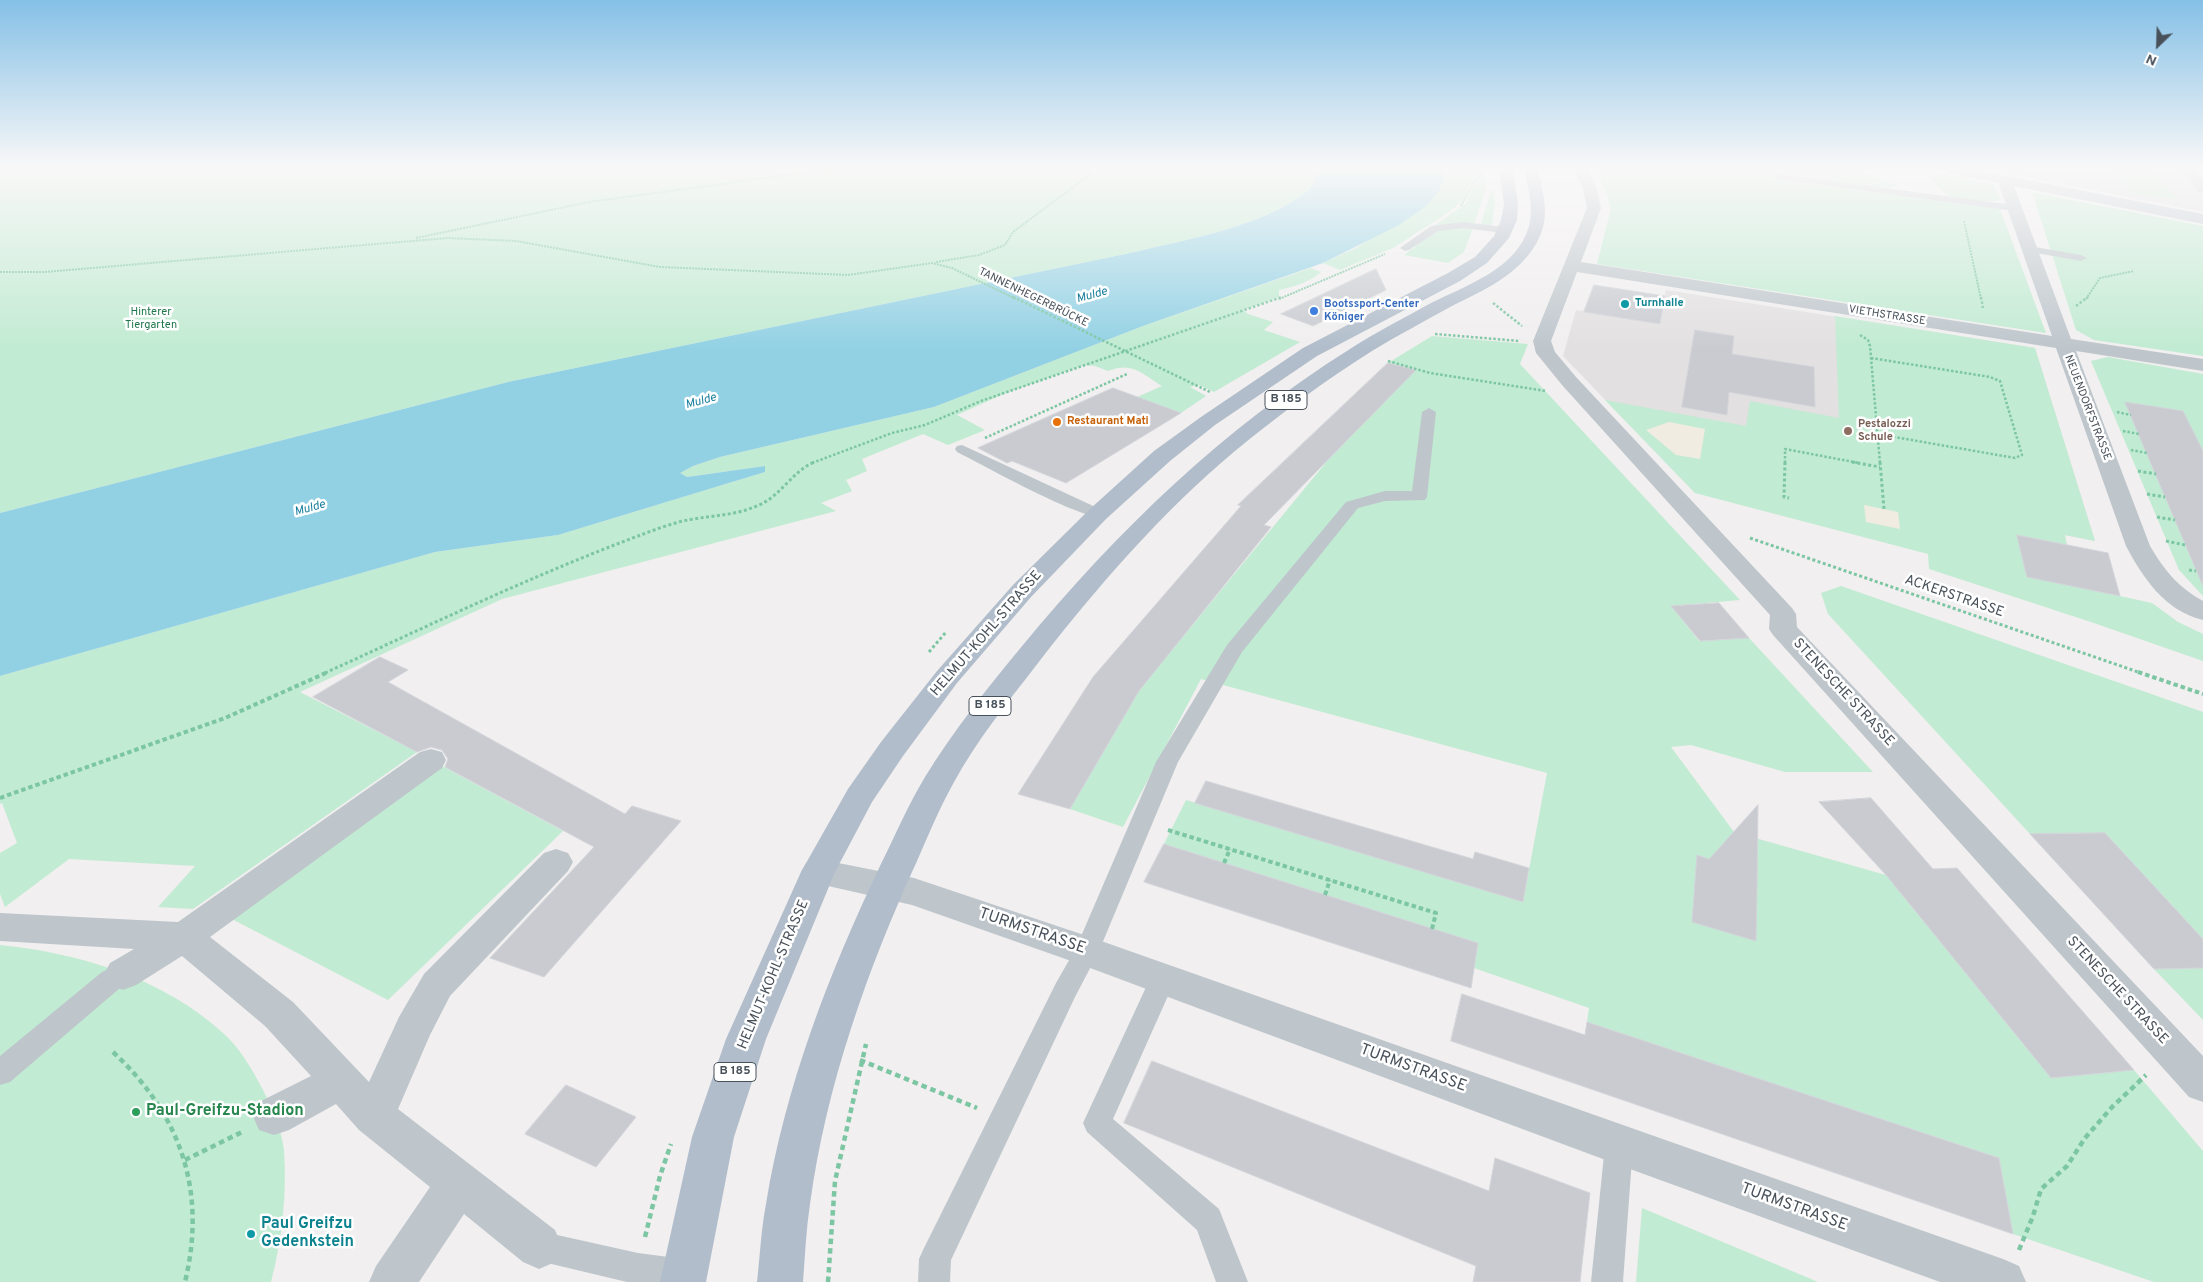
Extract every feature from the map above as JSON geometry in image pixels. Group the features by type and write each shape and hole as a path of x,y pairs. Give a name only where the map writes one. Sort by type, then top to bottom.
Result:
{"main road":[{"name":"B 185","path":"780,1282 789,1195 804,1122 857,957 888,886 938,783 980,719 1049,629 1122,546 1174,494 1246,432 1294,394 1338,363 1383,336 1491,279 1514,262 1528,246 1536,229"},
{"name":"HELMUT-KOHL-STRASSE","path":"683,1278 713,1137 746,1039 789,936 818,872 859,797 892,749 947,677 1022,591 1098,514 1162,456 1235,402 1310,352 1470,267 1493,248 1504,230"}],"street":[{"path":"1542,341 1586,229"},
{"name":"NEUENDORFSTRASSE","path":"2022,229 2062,344 2138,546 2152,571 2176,597 2203,612"},
{"name":"VIETHSTRASSE","path":"1572,266 2203,365"},
{"name":"STENESCHE STRASSE","path":"1542,341 1546,353 1574,387 1783,614 1783,629 2203,1084"},
{"path":"122,974 184,937 431,760"},
{"path":"374,1116 413,1029 437,985 556,862"},
{"name":"TURMSTRASSE","path":"818,872 914,892 1163,978 1619,1145 1994,1273"},
{"path":"0,927 184,937 279,1014 374,1116 539,1246"},
{"path":"274,1116 341,1080"},
{"path":"392,1282 459,1183"}],"lane":[{"path":"1405,248 1429,230 1434,229"},
{"path":"1492,229 1504,230"},
{"path":"2030,249 2081,258"},
{"path":"934,1282 935,1258 1061,999 1087,951 1167,762 1234,649 1352,505 1372,497 1404,494 1420,497 1429,412"},
{"path":"962,449 1040,488 1098,514"},
{"path":"1022,491 1040,488"},
{"path":"0,1073 111,980 122,974"},
{"path":"1163,978 1097,1123 1208,1220 1232,1282"},
{"path":"1607,1282 1619,1145"},
{"path":"539,1246 683,1278"}],"path":[{"path":"408,240 458,229"},
{"path":"0,272 44,272 113,267 448,238 516,241 660,266 848,275 979,255 1005,245 1017,229"},
{"path":"1965,229 1983,308"},
{"name":"TANNENHEGERBRÜCKE","path":"932,263 952,268 1217,396 1235,402"},
{"path":"0,798 225,718 545,573 639,536 688,520 732,515 760,505 778,492 806,465 892,434 926,425 981,401 1266,304 1365,263"},
{"path":"2050,309 2077,306 2088,297 2100,278 2134,271"},
{"path":"1490,300 1542,341"},
{"path":"1856,332 1868,340 1884,509"},
{"path":"1432,334 1486,340 1542,341"},
{"path":"1870,358 1990,377 2000,381 2022,455 2015,458 1877,434"},
{"path":"1386,360 1430,373 1538,391 1553,392 1574,387"},
{"path":"962,449 1127,374"},
{"path":"2118,412 2131,415"},
{"path":"2127,432 2139,434"},
{"path":"1789,498 1784,497 1784,449 1880,466"},
{"path":"2134,451 2147,453"},
{"path":"2142,472 2156,474"},
{"path":"2152,495 2165,497"},
{"path":"2163,518 2175,520"},
{"name":"ACKERSTRASSE","path":"1698,520 2203,694"},
{"path":"2175,543 2185,545"},
{"path":"1141,821 1436,912 1432,929"},
{"path":"1224,863 1230,849"},
{"path":"1325,895 1330,880"},
{"path":"828,1282 835,1180 867,1041"},
{"path":"1994,1273 2019,1249 2033,1216 2041,1190 2067,1166 2084,1138 2113,1106 2172,1050"},
{"path":"112,1052 125,1062 147,1086 166,1113 185,1160 192,1188 193,1242 186,1282"},
{"path":"185,1160 274,1116"}],"shaded area":[{"name":"Pestalozzi Schule","path":"1666,290 2035,348 2095,541 1922,507 1695,493 1563,356 1576,310 1660,324"}],"green space":[{"name":"Hinterer Tiergarten","path":"0,229 1229,229 1135,252 508,382 0,513"},
{"path":"1383,229 1423,229 1393,248 1340,270 1323,263 1356,248"},
{"path":"1438,229 1473,229 1464,252 1448,263 1404,255"},
{"path":"1606,229 2007,229 2046,333 1597,264"},
{"path":"2044,229 2203,229 2203,356 2094,340 2076,330"},
{"path":"1311,268 1321,272 1301,284 1279,290 1279,297 1243,310 1248,314 1273,322 1264,330 1300,342 1214,392 1199,385 1190,387 1206,396 1181,413 1135,398 1162,386 1137,370 1124,367 1108,371 1095,366 1084,365 1008,392 957,415 985,430 948,445 923,434 862,459 867,471 846,480 852,491 821,503 836,511 502,599 300,692 417,752 193,909 158,907 195,866 69,859 5,907 0,894 0,853 17,843 2,803 0,804 0,676 435,552 558,535 765,472 765,466 687,477 679,473 720,457 934,407 1143,326"},
{"name":"Pestalozzi Schule","path":"1835,316 2035,348 2095,541 2065,535 2067,545 2018,535 2027,576 2152,603 2178,622 2203,634 2203,661 1929,569 1928,554 1695,493 1605,400 1746,426 1750,401 1839,418"},
{"path":"1432,336 1528,344 1520,364 1740,600 1671,606 1699,641 1749,638 1873,772 1785,772 1691,745 1671,747 1734,832 1886,875 2051,1078 2134,1070 2203,1151 2203,1282 2154,1282 2013,1234 1999,1158 1587,1022 1589,1008 1474,968 1478,943 1164,844 1186,800 1523,902 1547,773 1201,679 1123,827 1070,809 1139,691 1328,460 1415,370 1388,363"},
{"path":"2108,357 2203,374 2203,596 2179,570 2091,361"},
{"path":"1841,586 2203,712 2203,939 2105,833 2030,834 1828,614 1821,593"},
{"path":"442,766 563,831 388,1000 228,917"},
{"name":"Paul-Greifzu-Stadion","path":"0,945 60,954 118,971 146,983 198,1013 222,1032 240,1052 270,1104 283,1143 285,1184 283,1217 271,1282 0,1282"},
{"path":"2203,968 2203,1020 2154,969"},
{"path":"1642,1208 1818,1282 1636,1282"}],"sand":[{"path":"1669,422 1705,429 1700,459 1676,455 1646,430"},
{"path":"1864,505 1898,512 1900,529 1866,522"}],"water":[{"name":"Mulde","path":"1391,229 1323,263 1143,326 934,407 720,457 693,466 680,473 687,477 765,466 765,472 558,535 435,552 0,676 0,513 508,382 1135,252 1226,230"}],"building":[{"path":"1376,269 1386,290 1313,326 1281,314"},
{"name":"Turnhalle","path":"1594,285 1665,296 1660,324 1584,312"},
{"path":"1695,330 1734,336 1732,354 1814,367 1815,407 1729,392 1727,415 1682,407"},
{"path":"1388,363 1416,370 1264,525 1271,527 1139,691 1070,809 1018,794 1093,677 1241,506 1238,505"},
{"path":"1113,388 1181,413 1066,483 1012,461 1007,463 978,448"},
{"path":"2125,402 2183,411 2203,451 2203,586"},
{"path":"2017,535 2108,553 2120,596 2027,577"},
{"path":"1719,603 1749,638 1700,641 1671,606"},
{"path":"380,657 408,670 388,682 625,814 632,806 681,821 544,977 490,958 594,847 445,767 448,759 442,750 431,747 417,752 313,697"},
{"path":"1206,781 1473,859 1475,852 1529,868 1523,902 1195,803"},
{"path":"1871,798 1933,869 1957,868 2134,1070 2051,1078 1886,875 1819,802"},
{"path":"1758,805 1756,941 1692,922 1697,855 1709,859"},
{"path":"2105,833 2203,939 2203,968 2154,969 2030,834"},
{"path":"1164,844 1478,943 1471,988 1144,882"},
{"path":"1462,994 1585,1035 1587,1022 1999,1158 2013,1234 1451,1041"},
{"path":"1152,1061 1489,1191 1495,1158 1590,1193 1580,1282 1473,1282 1476,1266 1124,1123"},
{"path":"566,1085 636,1117 596,1167 525,1134"}],"place":[{"name":"Turnhalle","path":"1625,304"},
{"name":"Bootssport-Center Königer","path":"1314,311"},
{"name":"Restaurant Mati","path":"1057,422"},
{"name":"Pestalozzi Schule","path":"1848,431"},
{"name":"Paul-Greifzu-Stadion","path":"136,1112"},
{"name":"Paul Greifzu Gedenkstein","path":"251,1234"}]}
